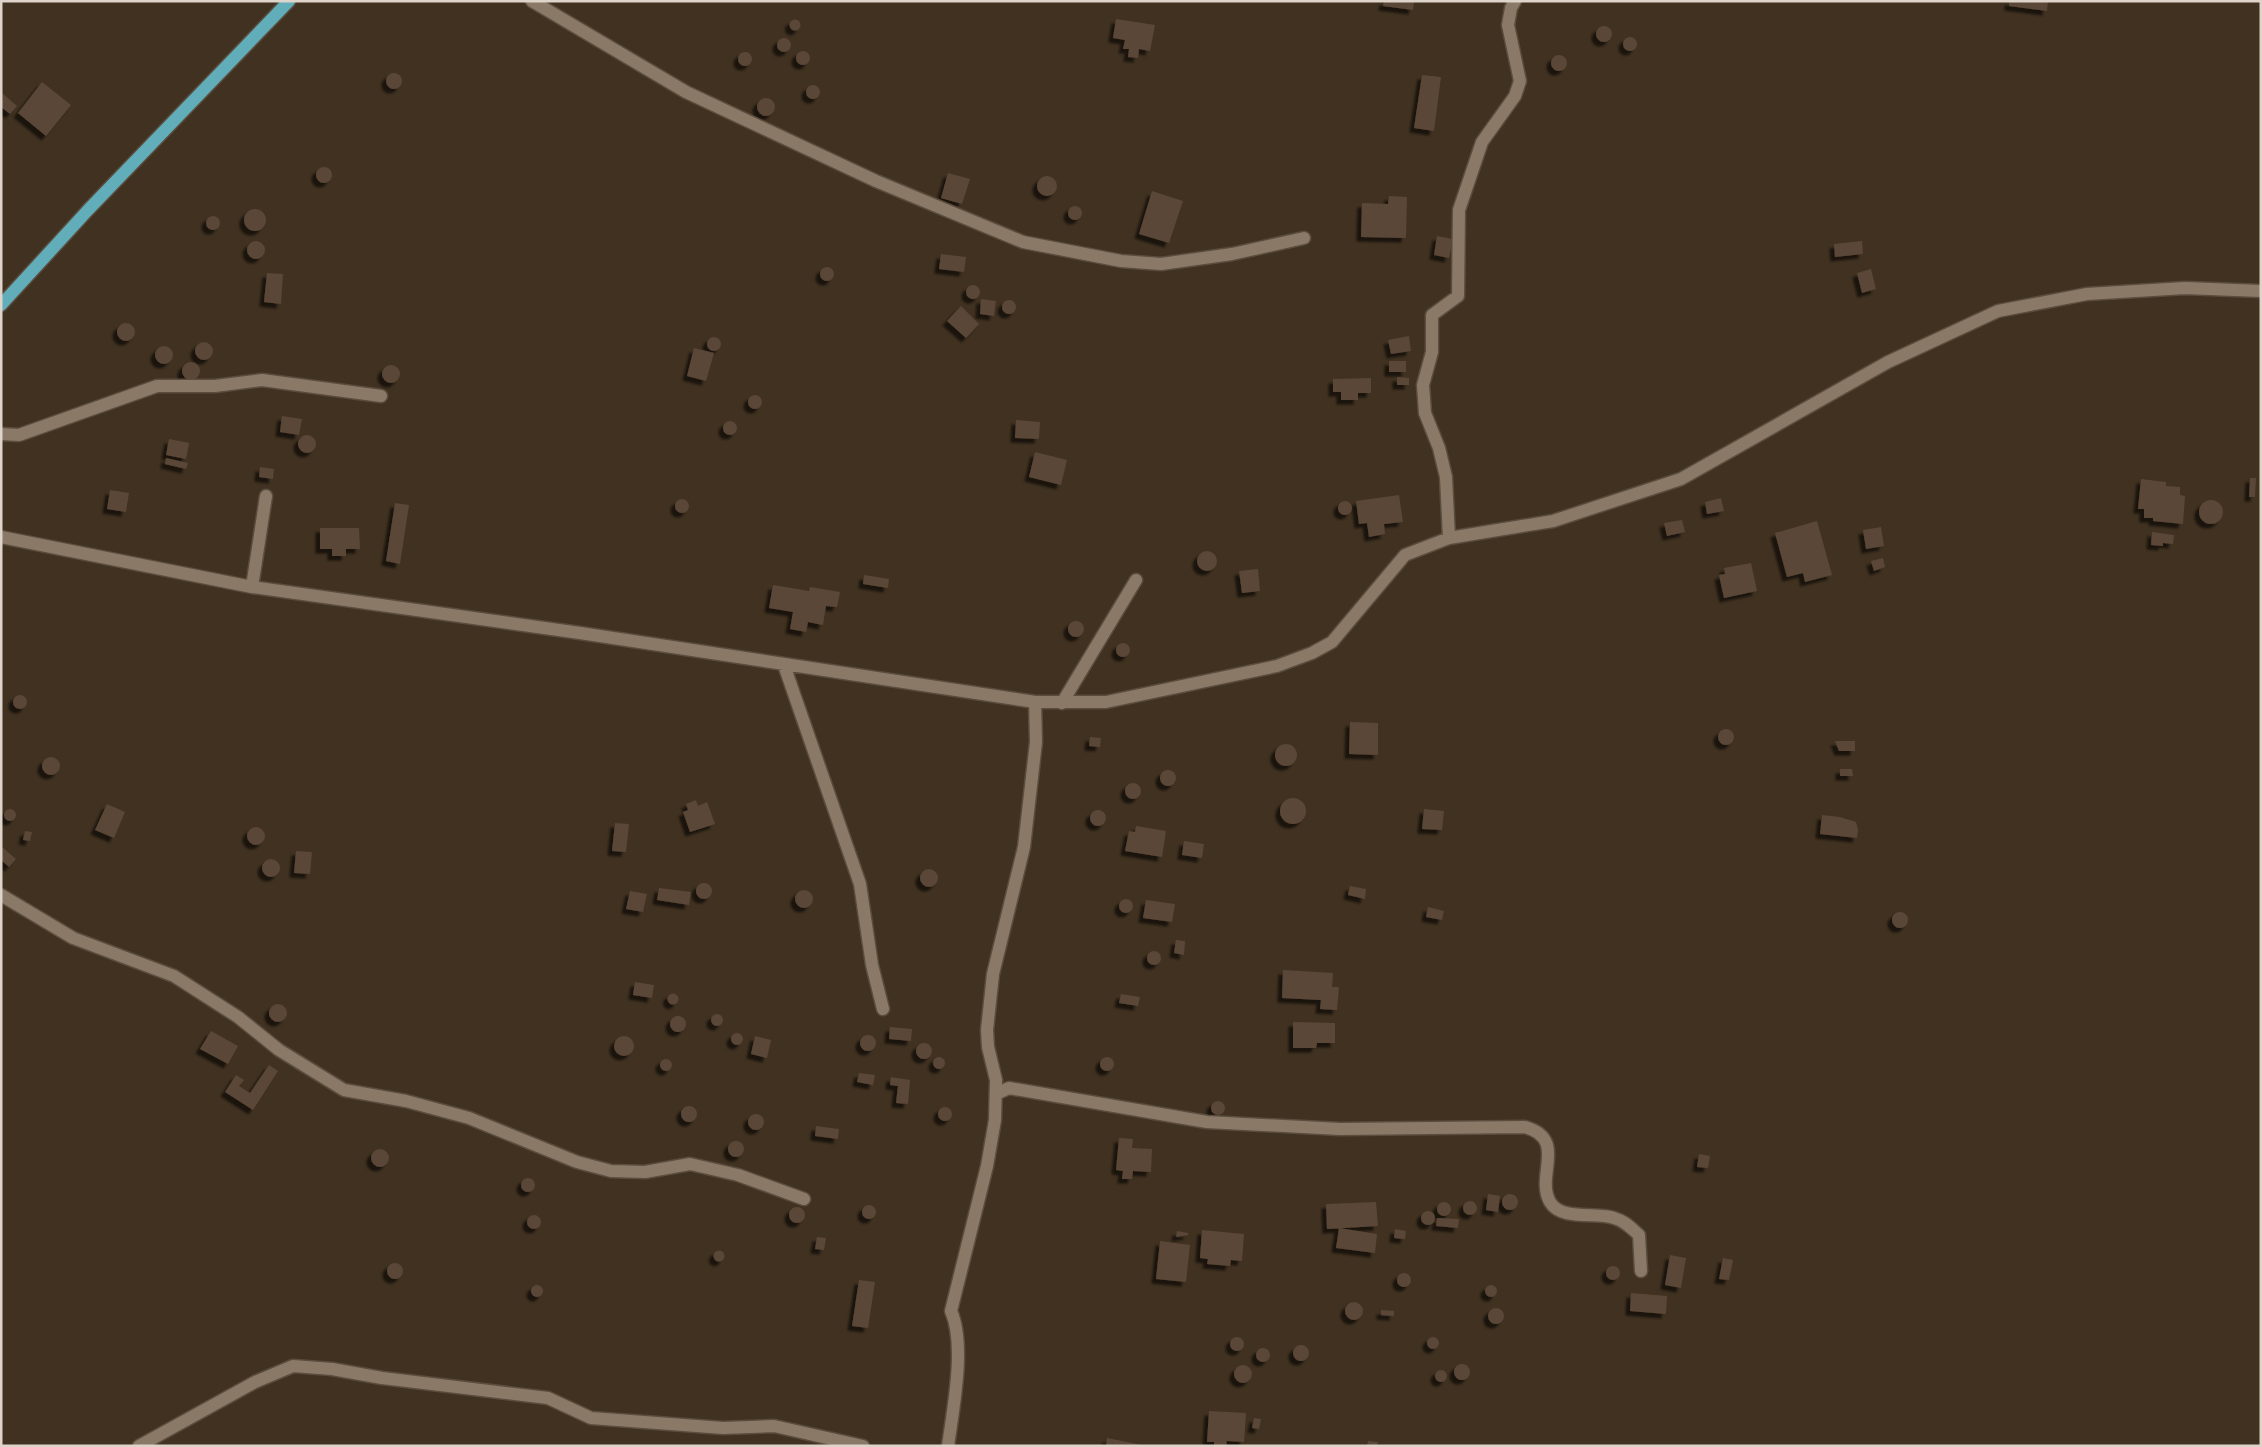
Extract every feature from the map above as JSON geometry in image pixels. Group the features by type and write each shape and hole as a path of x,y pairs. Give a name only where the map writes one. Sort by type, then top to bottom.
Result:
{"main road":[{"path":"1,305 88,210 289,1"}],"street":[{"path":"532,1 686,92 876,181 1022,242 1121,262 1161,264 1232,254 1304,238"},
{"path":"1449,538 1446,477 1439,448 1426,413 1423,386 1432,352 1432,315 1458,296 1459,210 1482,142 1516,96 1520,81 1508,25 1511,8 1515,1"},
{"path":"1,537 252,587 580,633 1035,702 1106,702 1277,666 1312,653 1332,642 1405,555 1449,538 1553,521 1681,479 1888,362 1998,311 2087,294 2186,288 2261,291"},
{"path":"1,434 19,435 157,386 215,386 262,380 381,396"},
{"path":"252,587 266,496"},
{"path":"1062,703 1136,580"},
{"path":"784,665 860,884 872,965 883,1009"},
{"path":"948,1446 954,1403 958,1349 956,1322 951,1311 986,1166 995,1120 996,1080 988,1048 988,1021 993,974 1024,847 1036,742 1035,702"},
{"path":"1,895 73,938 174,976 238,1017 279,1050 344,1090 406,1101 469,1118 578,1162 611,1171 644,1172 690,1164 738,1175 804,1199"},
{"path":"996,1094 1009,1088 1207,1122 1340,1129 1525,1127 1538,1130 1547,1143 1549,1158 1547,1188 1549,1201 1556,1209 1571,1213 1613,1217 1624,1221 1638,1236 1641,1271"},
{"path":"139,1446 255,1382 293,1366 332,1369 382,1378 548,1398 592,1418 723,1428 774,1426 863,1446"}],"building":[{"path":"1384,1 1414,1 1413,10 1383,6"},
{"path":"2009,1 2048,1 2047,11 2009,6"},
{"path":"795,19 801,25 795,31 789,25"},
{"path":"1116,19 1155,25 1150,51 1139,49 1138,58 1128,57 1129,49 1123,49 1125,40 1113,38"},
{"path":"1604,26 1610,28 1612,34 1610,40 1604,42 1598,40 1596,34 1598,28"},
{"path":"1630,37 1635,39 1637,44 1635,49 1630,51 1625,49 1623,44 1625,39"},
{"path":"781,38 787,38 791,45 787,52 781,52 777,48 777,42"},
{"path":"800,51 806,51 810,58 806,65 800,65 796,61 796,55"},
{"path":"742,52 748,52 752,59 748,66 742,66 738,62 738,56"},
{"path":"1559,55 1567,63 1559,71 1551,63"},
{"path":"394,73 402,81 394,89 386,81"},
{"path":"1422,75 1441,77 1434,131 1414,128"},
{"path":"42,82 71,105 46,136 18,113"},
{"path":"810,85 816,85 820,92 816,99 810,99 806,95 806,89"},
{"path":"1,92 17,106 10,114 1,107"},
{"path":"762,98 770,98 775,103 773,114 762,116 757,111 757,103"},
{"path":"324,167 332,175 324,183 316,175"},
{"path":"948,173 970,179 962,204 941,198"},
{"path":"1047,176 1054,179 1057,186 1054,193 1047,196 1040,193 1037,186 1040,179"},
{"path":"1152,191 1183,201 1169,243 1139,234"},
{"path":"1389,196 1407,197 1406,238 1361,237 1362,203 1388,204"},
{"path":"1072,206 1078,206 1082,213 1078,220 1072,220 1068,216 1068,210"},
{"path":"255,209 263,212 266,220 263,228 255,231 247,228 244,220 247,212"},
{"path":"210,216 216,216 220,223 216,230 210,230 206,226 206,220"},
{"path":"1437,236 1453,239 1449,258 1434,255"},
{"path":"256,241 262,244 265,250 262,256 256,259 250,256 247,250 250,244"},
{"path":"1862,241 1863,254 1835,257 1834,244"},
{"path":"941,254 966,257 964,272 939,269"},
{"path":"824,267 830,267 834,274 830,281 824,281 820,277 820,271"},
{"path":"1871,269 1876,289 1862,293 1857,273"},
{"path":"267,273 283,274 281,304 264,302"},
{"path":"973,285 978,287 980,292 978,297 973,299 968,297 966,292 968,287"},
{"path":"981,299 996,301 994,316 980,314"},
{"path":"1009,300 1014,302 1016,307 1014,312 1009,314 1004,312 1002,307 1004,302"},
{"path":"961,306 979,324 966,338 947,321"},
{"path":"126,323 132,326 135,332 132,338 126,341 120,338 117,332 120,326"},
{"path":"1409,336 1411,351 1391,354 1388,340"},
{"path":"714,337 719,339 721,344 719,349 714,351 709,349 707,344 709,339"},
{"path":"204,342 210,345 213,351 210,357 204,360 198,357 195,351 198,345"},
{"path":"164,346 170,349 173,355 170,361 164,364 158,361 155,355 158,349"},
{"path":"694,348 714,353 706,381 687,376"},
{"path":"1389,361 1406,361 1406,372 1389,372"},
{"path":"191,362 197,365 200,371 197,377 191,380 185,377 182,371 185,365"},
{"path":"391,365 397,368 400,374 397,380 391,383 385,380 382,374 385,368"},
{"path":"1397,377 1409,378 1409,385 1397,385"},
{"path":"1371,378 1371,393 1358,393 1358,400 1341,400 1341,392 1333,392 1333,379"},
{"path":"752,395 758,395 762,402 758,409 752,409 748,405 748,399"},
{"path":"282,416 302,419 299,435 280,432"},
{"path":"1016,420 1040,422 1039,439 1015,438"},
{"path":"730,421 735,423 737,428 735,433 730,435 725,433 723,428 725,423"},
{"path":"307,435 313,438 316,444 313,450 307,453 301,450 298,444 301,438"},
{"path":"169,439 189,443 186,459 166,455"},
{"path":"1035,452 1067,460 1061,485 1029,477"},
{"path":"166,458 188,463 186,469 165,464"},
{"path":"260,467 274,469 273,479 259,477"},
{"path":"2250,478 2256,478 2255,497 2249,497"},
{"path":"2141,479 2166,482 2166,486 2180,487 2180,495 2185,496 2183,524 2153,521 2153,518 2144,518 2144,509 2138,509"},
{"path":"110,490 129,493 126,512 107,509"},
{"path":"1399,495 1403,522 1384,524 1385,534 1369,537 1367,523 1359,524 1356,501"},
{"path":"1721,498 1724,511 1707,514 1705,502"},
{"path":"679,499 685,499 689,506 685,513 679,513 675,509 675,503"},
{"path":"2211,500 2220,503 2223,512 2220,521 2211,524 2202,521 2199,512 2202,503"},
{"path":"1345,501 1350,503 1352,508 1350,513 1345,515 1340,513 1338,508 1340,503"},
{"path":"395,503 409,505 400,564 386,561"},
{"path":"1682,520 1685,532 1667,536 1664,523"},
{"path":"1817,521 1832,575 1805,582 1803,573 1787,577 1775,533"},
{"path":"1881,527 1884,546 1866,549 1863,530"},
{"path":"320,528 359,528 360,549 346,549 346,556 332,556 332,549 320,549"},
{"path":"2152,532 2174,535 2173,544 2163,543 2163,546 2151,545"},
{"path":"1203,551 1211,551 1217,557 1217,565 1211,571 1203,571 1197,565 1197,557"},
{"path":"1883,558 1885,567 1874,571 1871,561"},
{"path":"1751,563 1757,591 1724,598 1719,575 1725,574 1724,568"},
{"path":"1258,569 1260,591 1242,593 1239,571"},
{"path":"864,575 889,579 888,588 863,584"},
{"path":"773,585 809,591 810,587 840,592 837,607 826,606 823,625 808,622 806,632 790,629 793,612 769,608"},
{"path":"1076,621 1082,623 1084,629 1082,635 1076,637 1070,635 1068,629 1070,623"},
{"path":"1123,643 1128,645 1130,650 1128,655 1123,657 1118,655 1116,650 1118,645"},
{"path":"17,695 23,695 27,702 23,709 17,709 13,705 13,699"},
{"path":"1350,722 1378,723 1378,755 1349,754"},
{"path":"1723,729 1729,729 1734,734 1732,743 1723,745 1718,740 1718,734"},
{"path":"1090,737 1101,738 1100,747 1089,746"},
{"path":"1835,741 1855,741 1855,751 1839,751"},
{"path":"1286,744 1296,751 1297,755 1290,765 1286,766 1276,759 1275,755 1282,745"},
{"path":"51,757 57,760 60,766 57,772 51,775 45,772 42,766 45,760"},
{"path":"1840,769 1852,769 1853,776 1840,776"},
{"path":"1165,770 1171,770 1176,775 1174,784 1165,786 1160,781 1160,775"},
{"path":"1130,783 1136,783 1141,788 1139,797 1130,799 1125,794 1125,788"},
{"path":"1293,798 1302,802 1306,811 1302,820 1293,824 1284,820 1280,811 1284,802"},
{"path":"696,800 698,806 707,802 715,824 690,832 683,812 688,810 686,804"},
{"path":"107,804 125,812 114,838 95,830"},
{"path":"8,809 12,809 16,815 12,821 8,821 4,817 4,813"},
{"path":"1424,809 1444,811 1442,830 1422,829"},
{"path":"1095,810 1101,810 1106,815 1104,824 1095,826 1090,821 1090,815"},
{"path":"1822,815 1840,817 1856,822 1857,838 1820,834"},
{"path":"615,823 629,824 626,852 612,851"},
{"path":"1136,826 1166,831 1162,857 1125,851 1129,831 1135,832"},
{"path":"256,827 262,830 265,836 262,842 256,845 250,842 247,836 250,830"},
{"path":"25,831 32,832 30,841 23,840"},
{"path":"1184,841 1204,844 1202,858 1182,855"},
{"path":"1,846 16,859 9,867 1,860"},
{"path":"296,851 312,852 310,874 294,873"},
{"path":"271,859 277,862 280,868 277,874 271,877 265,874 262,868 265,862"},
{"path":"925,869 933,869 938,874 936,885 925,887 920,882 920,874"},
{"path":"704,883 712,891 704,899 696,891"},
{"path":"1350,886 1366,889 1365,899 1348,895"},
{"path":"659,888 691,892 689,905 657,900"},
{"path":"800,890 808,890 813,895 811,906 800,908 795,903 795,895"},
{"path":"630,891 647,894 643,912 626,909"},
{"path":"1126,899 1131,901 1133,906 1131,911 1126,913 1121,911 1119,906 1121,901"},
{"path":"1146,900 1175,904 1172,922 1143,918"},
{"path":"1428,907 1444,911 1442,920 1426,917"},
{"path":"1900,912 1908,920 1900,928 1892,920"},
{"path":"1176,940 1185,941 1184,955 1174,953"},
{"path":"1154,951 1159,953 1161,958 1159,963 1154,965 1149,963 1147,958 1149,953"},
{"path":"1283,970 1333,973 1332,987 1339,987 1337,1010 1320,1009 1321,1000 1282,998"},
{"path":"635,982 654,985 652,998 633,995"},
{"path":"673,993 679,999 673,1005 667,999"},
{"path":"1121,994 1140,997 1138,1006 1119,1003"},
{"path":"278,1004 284,1007 287,1013 284,1019 278,1022 272,1019 269,1013 272,1007"},
{"path":"715,1014 719,1014 723,1020 719,1026 715,1026 711,1022 711,1018"},
{"path":"678,1016 684,1018 686,1024 684,1030 678,1032 672,1030 670,1024 672,1018"},
{"path":"1293,1022 1335,1023 1335,1043 1317,1043 1316,1048 1293,1048"},
{"path":"890,1027 912,1029 911,1041 889,1039"},
{"path":"211,1031 238,1046 228,1064 200,1049"},
{"path":"735,1033 739,1033 743,1039 739,1045 735,1045 731,1041 731,1037"},
{"path":"868,1035 876,1043 868,1051 860,1043"},
{"path":"624,1036 631,1039 634,1046 631,1053 624,1056 617,1053 614,1046 617,1039"},
{"path":"755,1036 771,1040 767,1058 751,1054"},
{"path":"921,1043 927,1043 932,1048 930,1057 921,1059 916,1054 916,1048"},
{"path":"941,1057 944,1058 944,1068 937,1069 934,1068 933,1061 934,1058"},
{"path":"1107,1057 1112,1059 1114,1064 1112,1069 1107,1071 1102,1069 1100,1064 1102,1059"},
{"path":"664,1059 668,1059 672,1065 668,1071 664,1071 660,1067 660,1063"},
{"path":"269,1065 278,1071 253,1110 225,1092 236,1075 244,1080 239,1086 250,1093"},
{"path":"859,1073 875,1075 873,1085 857,1082"},
{"path":"891,1077 910,1080 908,1104 896,1103 898,1086 890,1085"},
{"path":"1218,1101 1223,1103 1225,1108 1223,1113 1218,1115 1213,1113 1211,1108 1213,1103"},
{"path":"689,1106 695,1108 697,1114 695,1120 689,1122 683,1120 681,1114 683,1108"},
{"path":"945,1107 950,1109 952,1114 950,1119 945,1121 940,1119 938,1114 940,1109"},
{"path":"756,1114 762,1116 764,1122 762,1128 756,1130 750,1128 748,1122 750,1116"},
{"path":"816,1126 839,1129 838,1139 815,1136"},
{"path":"1119,1138 1133,1139 1132,1148 1152,1149 1151,1172 1133,1171 1132,1179 1122,1179 1123,1171 1116,1170"},
{"path":"736,1141 742,1143 744,1149 742,1155 736,1157 730,1155 728,1149 730,1143"},
{"path":"380,1149 386,1152 389,1158 386,1164 380,1167 374,1164 371,1158 374,1152"},
{"path":"1699,1154 1710,1156 1708,1168 1697,1167"},
{"path":"525,1178 531,1178 535,1185 531,1192 525,1192 521,1188 521,1182"},
{"path":"1488,1194 1500,1196 1498,1212 1486,1210"},
{"path":"1507,1194 1513,1194 1518,1199 1516,1208 1507,1210 1502,1205 1502,1199"},
{"path":"1467,1201 1473,1201 1477,1208 1473,1215 1467,1215 1463,1211 1463,1205"},
{"path":"1376,1202 1378,1226 1327,1229 1326,1204"},
{"path":"1441,1202 1447,1202 1451,1209 1447,1216 1441,1216 1437,1212 1437,1206"},
{"path":"869,1205 874,1207 876,1212 874,1217 869,1219 864,1217 862,1212 864,1207"},
{"path":"794,1207 800,1207 805,1212 803,1221 794,1223 789,1218 789,1212"},
{"path":"1425,1211 1431,1211 1435,1218 1431,1225 1425,1225 1421,1221 1421,1215"},
{"path":"534,1215 539,1217 541,1222 539,1227 534,1229 529,1227 527,1222 529,1217"},
{"path":"1437,1218 1459,1219 1458,1228 1436,1226"},
{"path":"1339,1228 1377,1234 1375,1253 1336,1248"},
{"path":"1395,1229 1406,1231 1405,1239 1394,1238"},
{"path":"1202,1230 1244,1234 1242,1261 1231,1260 1230,1266 1207,1264 1208,1259 1200,1258"},
{"path":"1177,1231 1188,1233 1188,1235 1176,1237"},
{"path":"817,1237 826,1238 824,1250 815,1249"},
{"path":"1160,1241 1190,1245 1186,1282 1156,1279"},
{"path":"717,1251 721,1251 724,1256 723,1260 717,1261 714,1258 714,1254"},
{"path":"1670,1255 1686,1258 1681,1288 1665,1285"},
{"path":"1723,1258 1733,1260 1729,1280 1719,1279"},
{"path":"392,1263 398,1263 403,1268 401,1277 392,1279 387,1274 387,1268"},
{"path":"1610,1266 1616,1266 1620,1273 1616,1280 1610,1280 1606,1276 1606,1270"},
{"path":"1404,1273 1409,1275 1411,1280 1409,1285 1404,1287 1399,1285 1397,1280 1399,1275"},
{"path":"859,1280 875,1282 868,1328 852,1326"},
{"path":"539,1285 542,1286 542,1296 535,1297 532,1296 531,1289 532,1286"},
{"path":"1489,1285 1493,1285 1497,1291 1493,1297 1489,1297 1485,1293 1485,1289"},
{"path":"1631,1293 1667,1296 1666,1314 1630,1311"},
{"path":"1350,1302 1358,1302 1363,1307 1361,1318 1350,1320 1345,1315 1345,1307"},
{"path":"1496,1308 1504,1316 1496,1324 1488,1316"},
{"path":"1381,1310 1394,1311 1394,1316 1381,1315"},
{"path":"1237,1337 1242,1339 1244,1344 1242,1349 1237,1351 1232,1349 1230,1344 1232,1339"},
{"path":"1435,1337 1438,1338 1438,1348 1431,1349 1428,1348 1427,1341 1428,1338"},
{"path":"1301,1345 1307,1347 1309,1353 1307,1359 1301,1361 1295,1359 1293,1353 1295,1347"},
{"path":"1260,1348 1266,1348 1270,1355 1266,1362 1260,1362 1256,1358 1256,1352"},
{"path":"1462,1364 1468,1366 1470,1372 1468,1378 1462,1380 1456,1378 1454,1372 1456,1366"},
{"path":"1243,1365 1249,1368 1252,1374 1249,1380 1243,1383 1237,1380 1234,1374 1237,1368"},
{"path":"1439,1370 1443,1370 1447,1376 1443,1382 1439,1382 1435,1378 1435,1374"},
{"path":"1209,1411 1246,1413 1244,1442 1227,1441 1226,1446 1214,1446 1214,1442 1207,1442"},
{"path":"1254,1418 1261,1419 1259,1429 1252,1428"},
{"path":"1107,1438 1142,1445 1106,1446"},
{"path":"1368,1441 1378,1442 1377,1446 1367,1446"}]}
